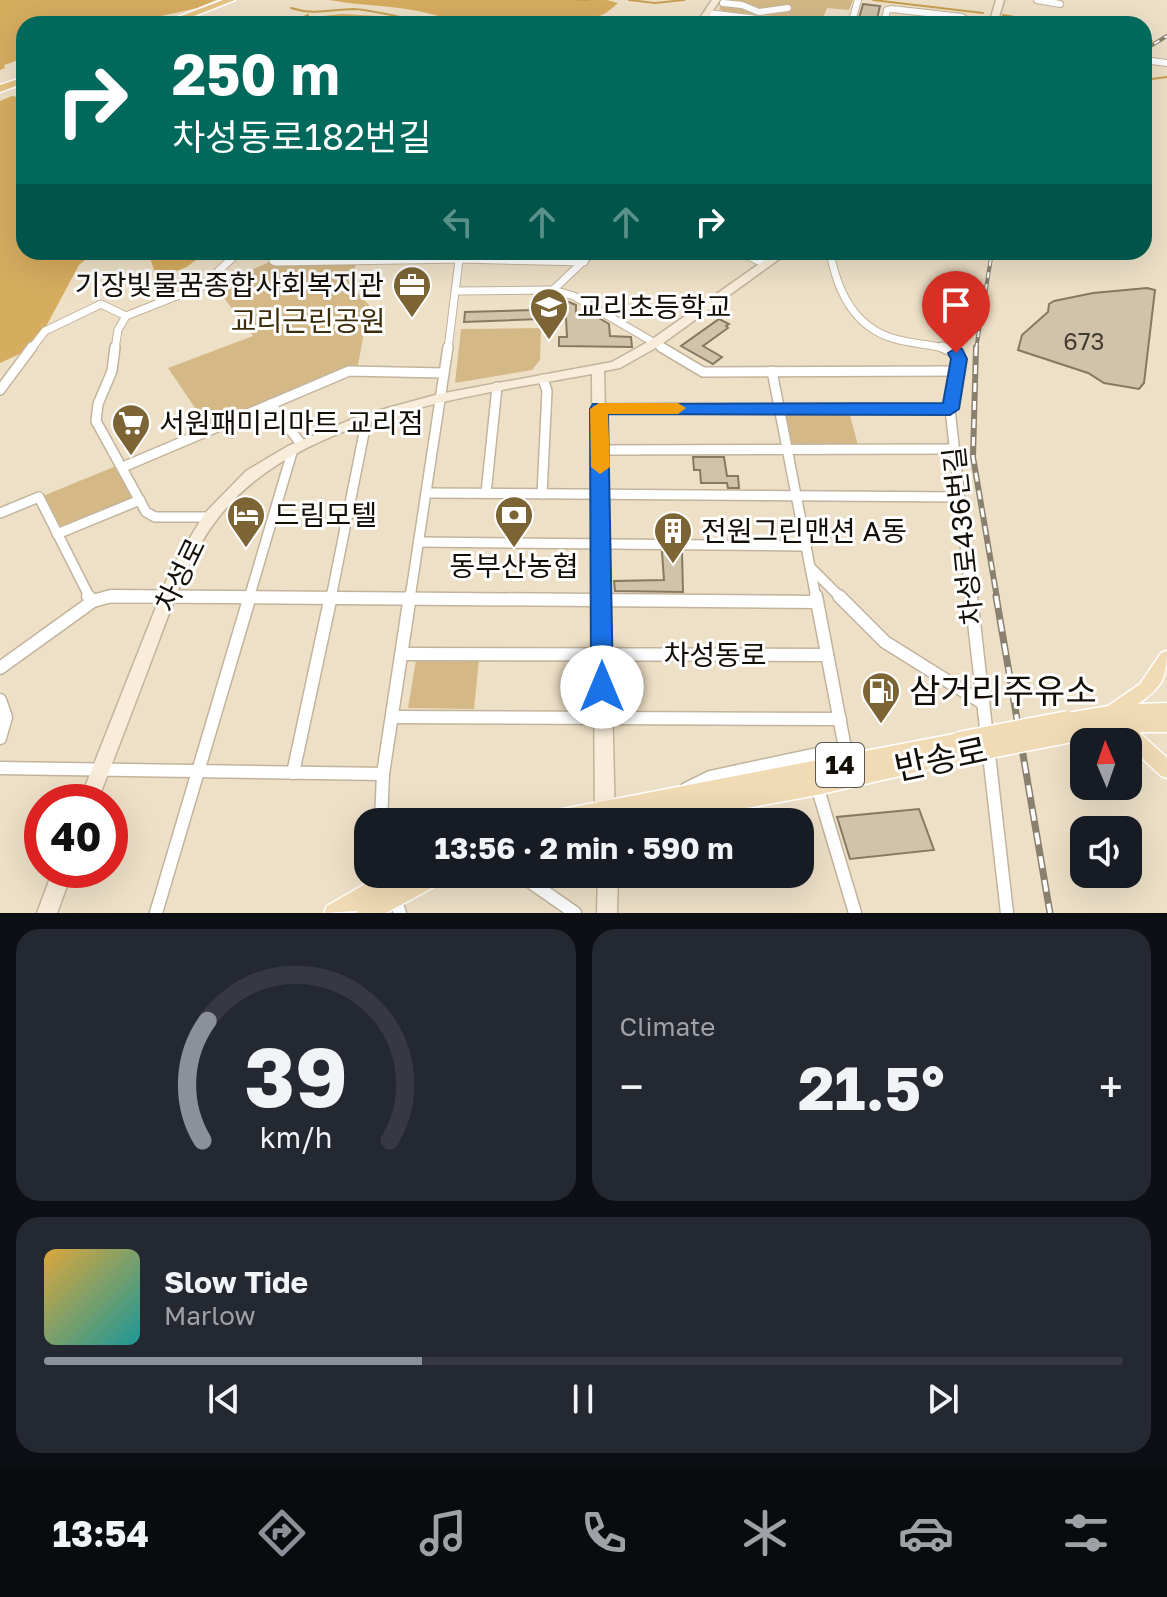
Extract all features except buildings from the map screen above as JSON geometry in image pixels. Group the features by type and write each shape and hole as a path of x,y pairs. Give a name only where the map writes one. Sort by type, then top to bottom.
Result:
{"highway":[{"path":"187,16 231,0"},
{"path":"200,16 243,0"}],"main road":[{"path":"706,16 718,1"},
{"name":"차성로","path":"95,784 168,596 210,517 251,475 297,446 367,418 439,398 598,369 626,360 655,343 771,260"},
{"path":"598,369 605,808"},
{"path":"1167,658 1146,689 1110,720 1167,770"},
{"name":"반송로","path":"698,808 814,778 959,748 1167,711"},
{"name":"반송로","path":"1110,720 1167,724"},
{"name":"반송로","path":"635,808 683,795 814,778"},
{"path":"47,913 56,888"},
{"path":"334,913 394,888"},
{"path":"366,913 394,888"},
{"path":"607,913 608,888"}],"street":[{"path":"1037,0 1060,3 1047,0"},
{"path":"718,1 742,5 756,14 788,8"},
{"path":"886,16 887,10 892,9 953,16"},
{"path":"708,13 733,16"},
{"path":"210,517 155,517 146,512 96,421 95,413 96,404 112,377 120,323 126,316 202,286 230,260"},
{"path":"273,260 338,260"},
{"path":"382,808 383,774 461,260"},
{"path":"543,260 584,262"},
{"path":"757,260 765,264"},
{"path":"457,291 553,290 591,304 703,372 956,371 959,359 956,353 946,348 892,338 878,331 844,303 831,260"},
{"path":"553,290 584,262"},
{"path":"0,390 45,331 101,304 126,316"},
{"path":"123,467 349,371 443,373"},
{"path":"683,795 691,785 710,777 845,748 772,371"},
{"name":"차성로436번길","path":"956,371 950,409 1007,913"},
{"path":"542,494 547,391 543,379"},
{"path":"486,493 497,387"},
{"path":"156,913 249,596 297,446 271,404"},
{"path":"599,409 950,409"},
{"path":"293,773 367,418"},
{"path":"600,450 954,449"},
{"path":"427,493 959,497"},
{"path":"0,513 39,497 85,592 93,601 0,668"},
{"path":"57,534 140,500"},
{"path":"419,542 806,546"},
{"path":"810,567 885,642 981,702"},
{"name":"차성동로","path":"93,601 111,596 249,596 817,602"},
{"name":"차성동로","path":"402,654 827,655"},
{"path":"0,700 6,717 0,738"},
{"path":"392,717 840,719"},
{"path":"0,768 383,774"},
{"path":"814,778 855,913"},
{"path":"539,888 575,913"}],"green space":[{"path":"724,0 853,0 849,10 827,8 824,16 772,16 719,9"},
{"name":"교리근린공원","path":"270,262 356,263 351,286 369,305 358,365 350,365 208,427 168,368 253,336 214,285"},
{"path":"541,328 540,360 532,370 455,383 461,329"},
{"path":"792,412 849,412 858,445 796,445 791,442 786,415"},
{"path":"116,466 133,499 63,527 57,524 43,496"},
{"path":"416,660 479,660 474,709 408,708"}],"shaded area":[{"path":"0,0 216,0 162,16 16,16 16,61 0,70"},
{"path":"329,0 607,0 618,3 597,16 437,16"},
{"path":"341,14 379,16 323,16"},
{"path":"16,97 16,260 85,260 79,265 35,347 0,363 0,101"},
{"path":"151,260 196,260 175,271 154,270"}],"waterway":[{"path":"577,0 589,0"},
{"path":"629,0 655,3 684,0"},
{"path":"873,0 983,13"},
{"path":"291,8 314,12 359,9 398,16"},
{"path":"1003,15 1009,16"},
{"path":"1152,79 1167,77"}],"railway":[{"path":"1152,45 1167,36"},
{"path":"976,349 991,260"},
{"path":"976,347 973,457 997,598"},
{"path":"996,596 1050,913"}],"slow traffic":[{"path":"600,467 599,409 678,408"}],"place":[{"name":"기장빛물꿈종합사회복지관","path":"412,319"},
{"name":"교리초등학교","path":"549,341"},
{"name":"서원패미리마트 교리점","path":"131,457"},
{"name":"드림모텔","path":"246,549"},
{"name":"동부산농협","path":"514,549"},
{"name":"전원그린맨션 A동","path":"673,565"},
{"name":"삼거리주유소","path":"881,725"}],"route":[{"path":"602,687 599,409 950,409 959,359 956,353"}]}
